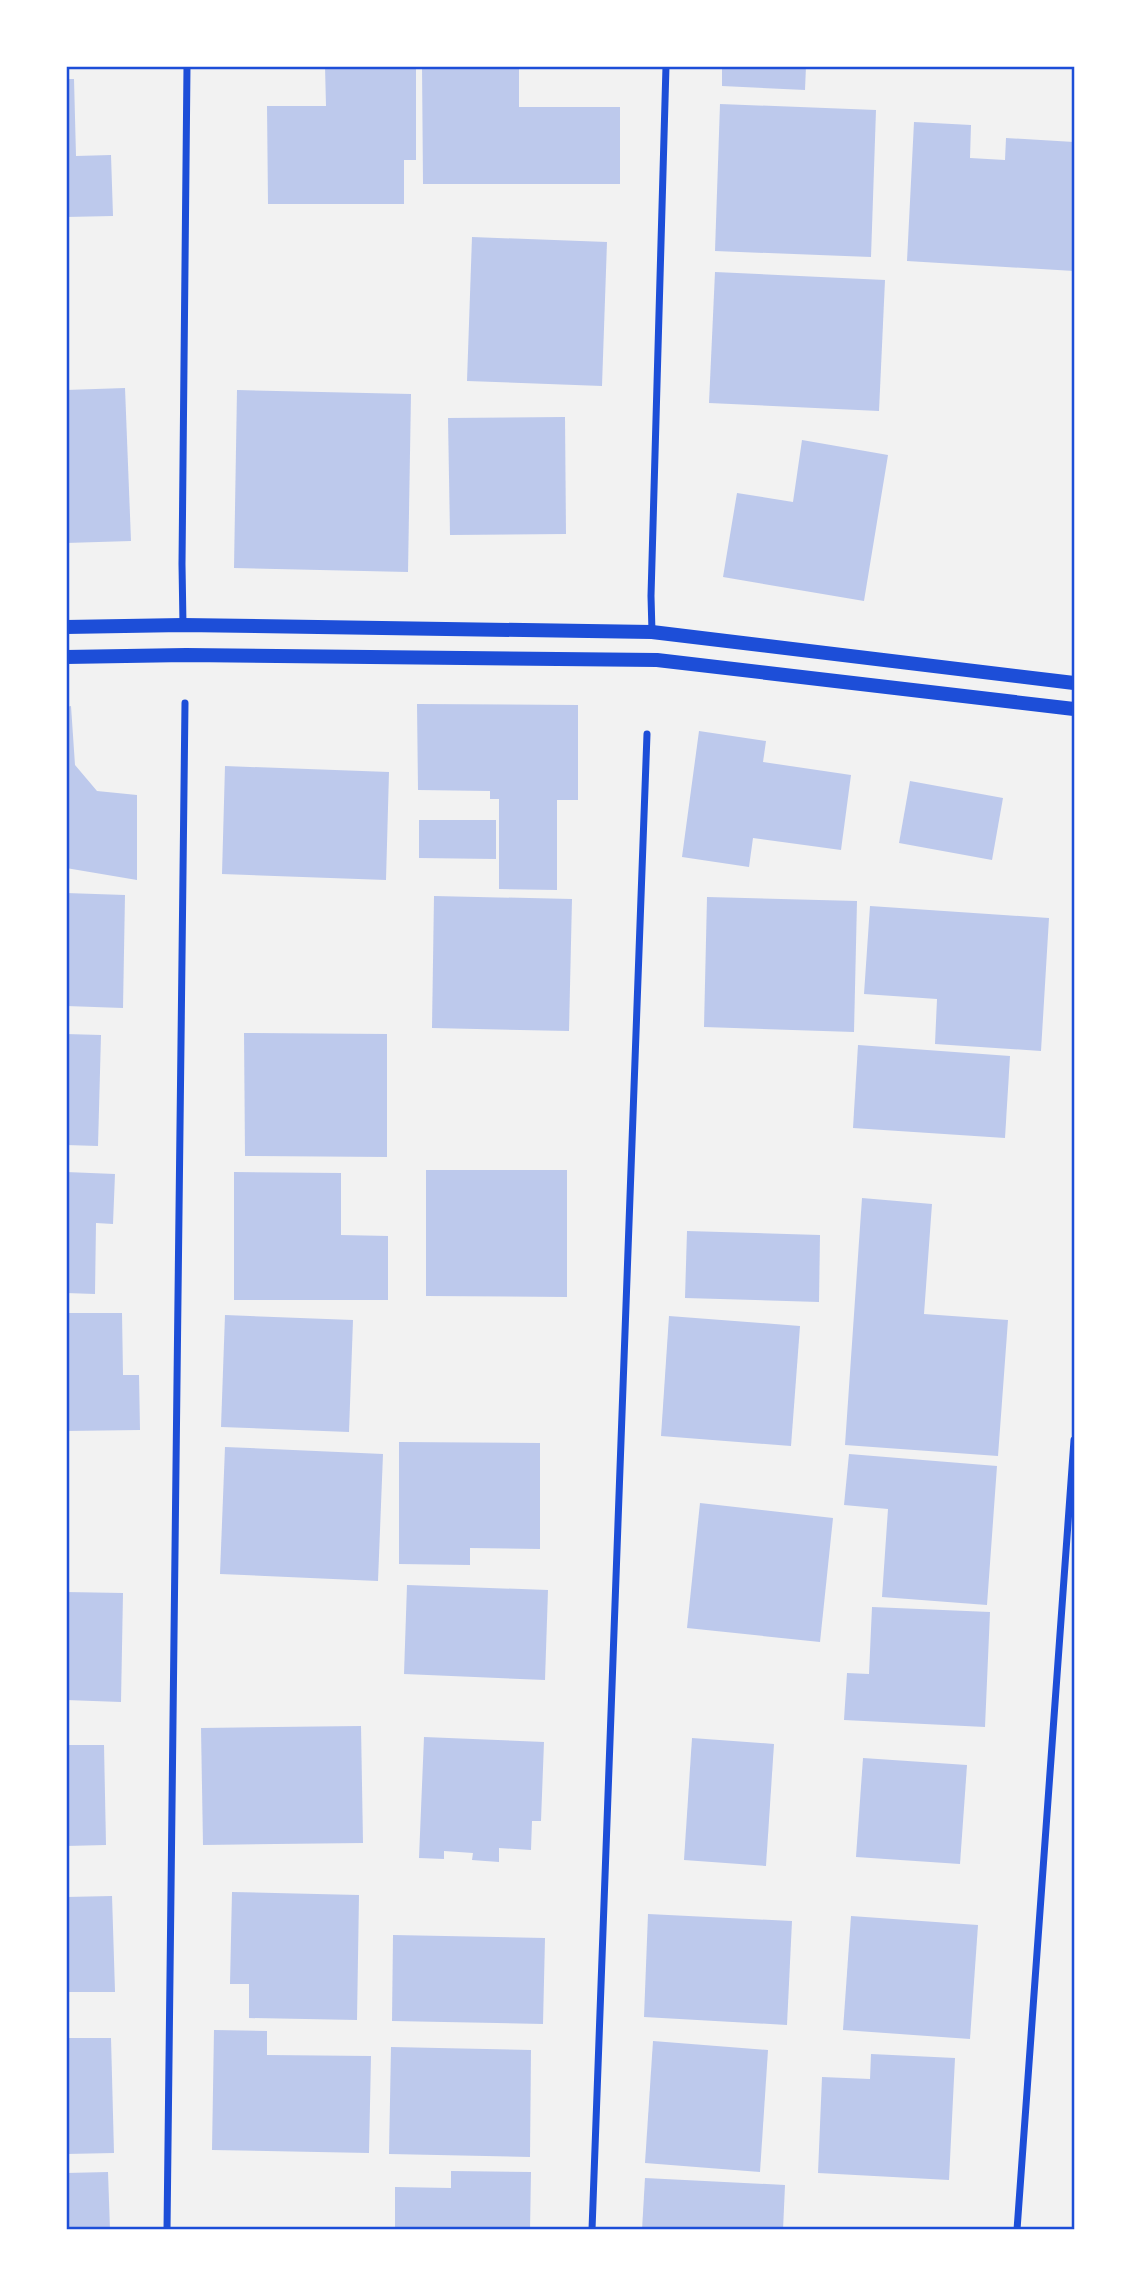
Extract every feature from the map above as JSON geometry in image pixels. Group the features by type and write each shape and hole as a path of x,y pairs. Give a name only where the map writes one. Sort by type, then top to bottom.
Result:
{"main road":[{"path":"66,627 184,625 652,632 1074,683"},
{"path":"66,657 186,655 657,660 1074,709"}],"street":[{"path":"184,625 182,550 187,66"},
{"path":"652,632 666,66"},
{"path":"167,2230 185,703"},
{"path":"592,2230 646,734"},
{"path":"1017,2230 1074,1440"}],"building":[{"path":"325,66 416,66 416,160 404,160 404,204 268,204 267,106 326,106"},
{"path":"422,66 519,66 519,107 620,107 620,184 423,184"},
{"path":"722,66 806,66 805,90 722,86"},
{"path":"66,79 74,79 76,156 111,155 113,216 66,217"},
{"path":"720,104 876,110 871,257 715,251"},
{"path":"914,122 971,125 970,158 1005,160 1006,138 1074,142 1074,271 907,261"},
{"path":"472,237 607,242 602,386 467,381"},
{"path":"715,272 885,280 879,411 709,403"},
{"path":"125,388 131,541 66,543 66,390"},
{"path":"237,390 411,394 408,572 234,568"},
{"path":"565,417 566,534 450,535 448,418"},
{"path":"802,440 888,455 864,601 723,577 737,493 793,502"},
{"path":"417,704 578,705 578,800 557,800 557,890 499,889 499,799 490,799 490,791 418,790"},
{"path":"71,706 75,765 97,791 137,795 137,880 66,868 66,707"},
{"path":"699,731 766,741 763,762 851,775 841,850 753,838 749,867 682,857"},
{"path":"225,766 389,772 386,880 222,874"},
{"path":"910,781 1003,798 992,860 899,843"},
{"path":"419,820 496,820 496,859 419,858"},
{"path":"66,893 125,895 123,1008 66,1006"},
{"path":"434,896 572,899 569,1031 432,1028"},
{"path":"707,897 857,901 854,1032 704,1027"},
{"path":"870,906 1049,918 1041,1051 935,1044 937,999 864,994"},
{"path":"244,1033 387,1034 387,1157 245,1156"},
{"path":"66,1034 101,1035 98,1146 66,1145"},
{"path":"858,1045 1010,1056 1005,1138 853,1128"},
{"path":"426,1170 567,1170 567,1297 426,1296"},
{"path":"66,1172 115,1174 113,1224 96,1223 95,1294 66,1293"},
{"path":"234,1172 341,1173 341,1235 388,1236 388,1300 234,1300"},
{"path":"862,1198 932,1204 924,1314 1008,1320 998,1456 845,1445"},
{"path":"687,1231 820,1235 819,1302 685,1298"},
{"path":"66,1313 122,1313 123,1375 139,1375 140,1430 66,1431"},
{"path":"225,1315 353,1320 349,1432 221,1427"},
{"path":"669,1316 800,1326 791,1446 661,1436"},
{"path":"399,1442 540,1443 540,1549 470,1548 470,1565 399,1564"},
{"path":"225,1447 383,1454 378,1581 220,1574"},
{"path":"849,1454 997,1466 987,1605 882,1597 888,1509 844,1505"},
{"path":"700,1503 833,1518 820,1642 687,1628"},
{"path":"407,1585 548,1590 545,1680 404,1674"},
{"path":"66,1592 123,1593 121,1702 66,1700"},
{"path":"872,1607 990,1612 985,1727 844,1720 847,1673 869,1674"},
{"path":"361,1726 363,1843 203,1845 201,1728"},
{"path":"424,1737 544,1742 541,1821 532,1821 531,1850 499,1848 499,1862 472,1860 473,1853 444,1851 444,1859 419,1858"},
{"path":"692,1738 774,1744 766,1866 684,1860"},
{"path":"66,1745 104,1745 106,1845 66,1846"},
{"path":"863,1758 967,1765 960,1864 856,1857"},
{"path":"232,1892 359,1895 357,2020 249,2018 249,1984 230,1984"},
{"path":"112,1896 115,1992 66,1992 66,1897"},
{"path":"648,1914 792,1921 787,2025 644,2017"},
{"path":"851,1916 978,1925 970,2039 843,2030"},
{"path":"393,1935 545,1938 543,2024 392,2021"},
{"path":"214,2030 267,2031 267,2055 371,2056 369,2153 212,2150"},
{"path":"66,2038 111,2038 114,2153 66,2154"},
{"path":"653,2041 768,2050 760,2172 645,2163"},
{"path":"391,2047 531,2050 530,2157 389,2154"},
{"path":"871,2054 955,2058 949,2180 818,2173 822,2077 870,2079"},
{"path":"451,2171 531,2172 530,2230 395,2230 395,2187 451,2188"},
{"path":"108,2172 110,2230 66,2230 66,2173"},
{"path":"645,2178 785,2185 783,2230 642,2230"}]}
